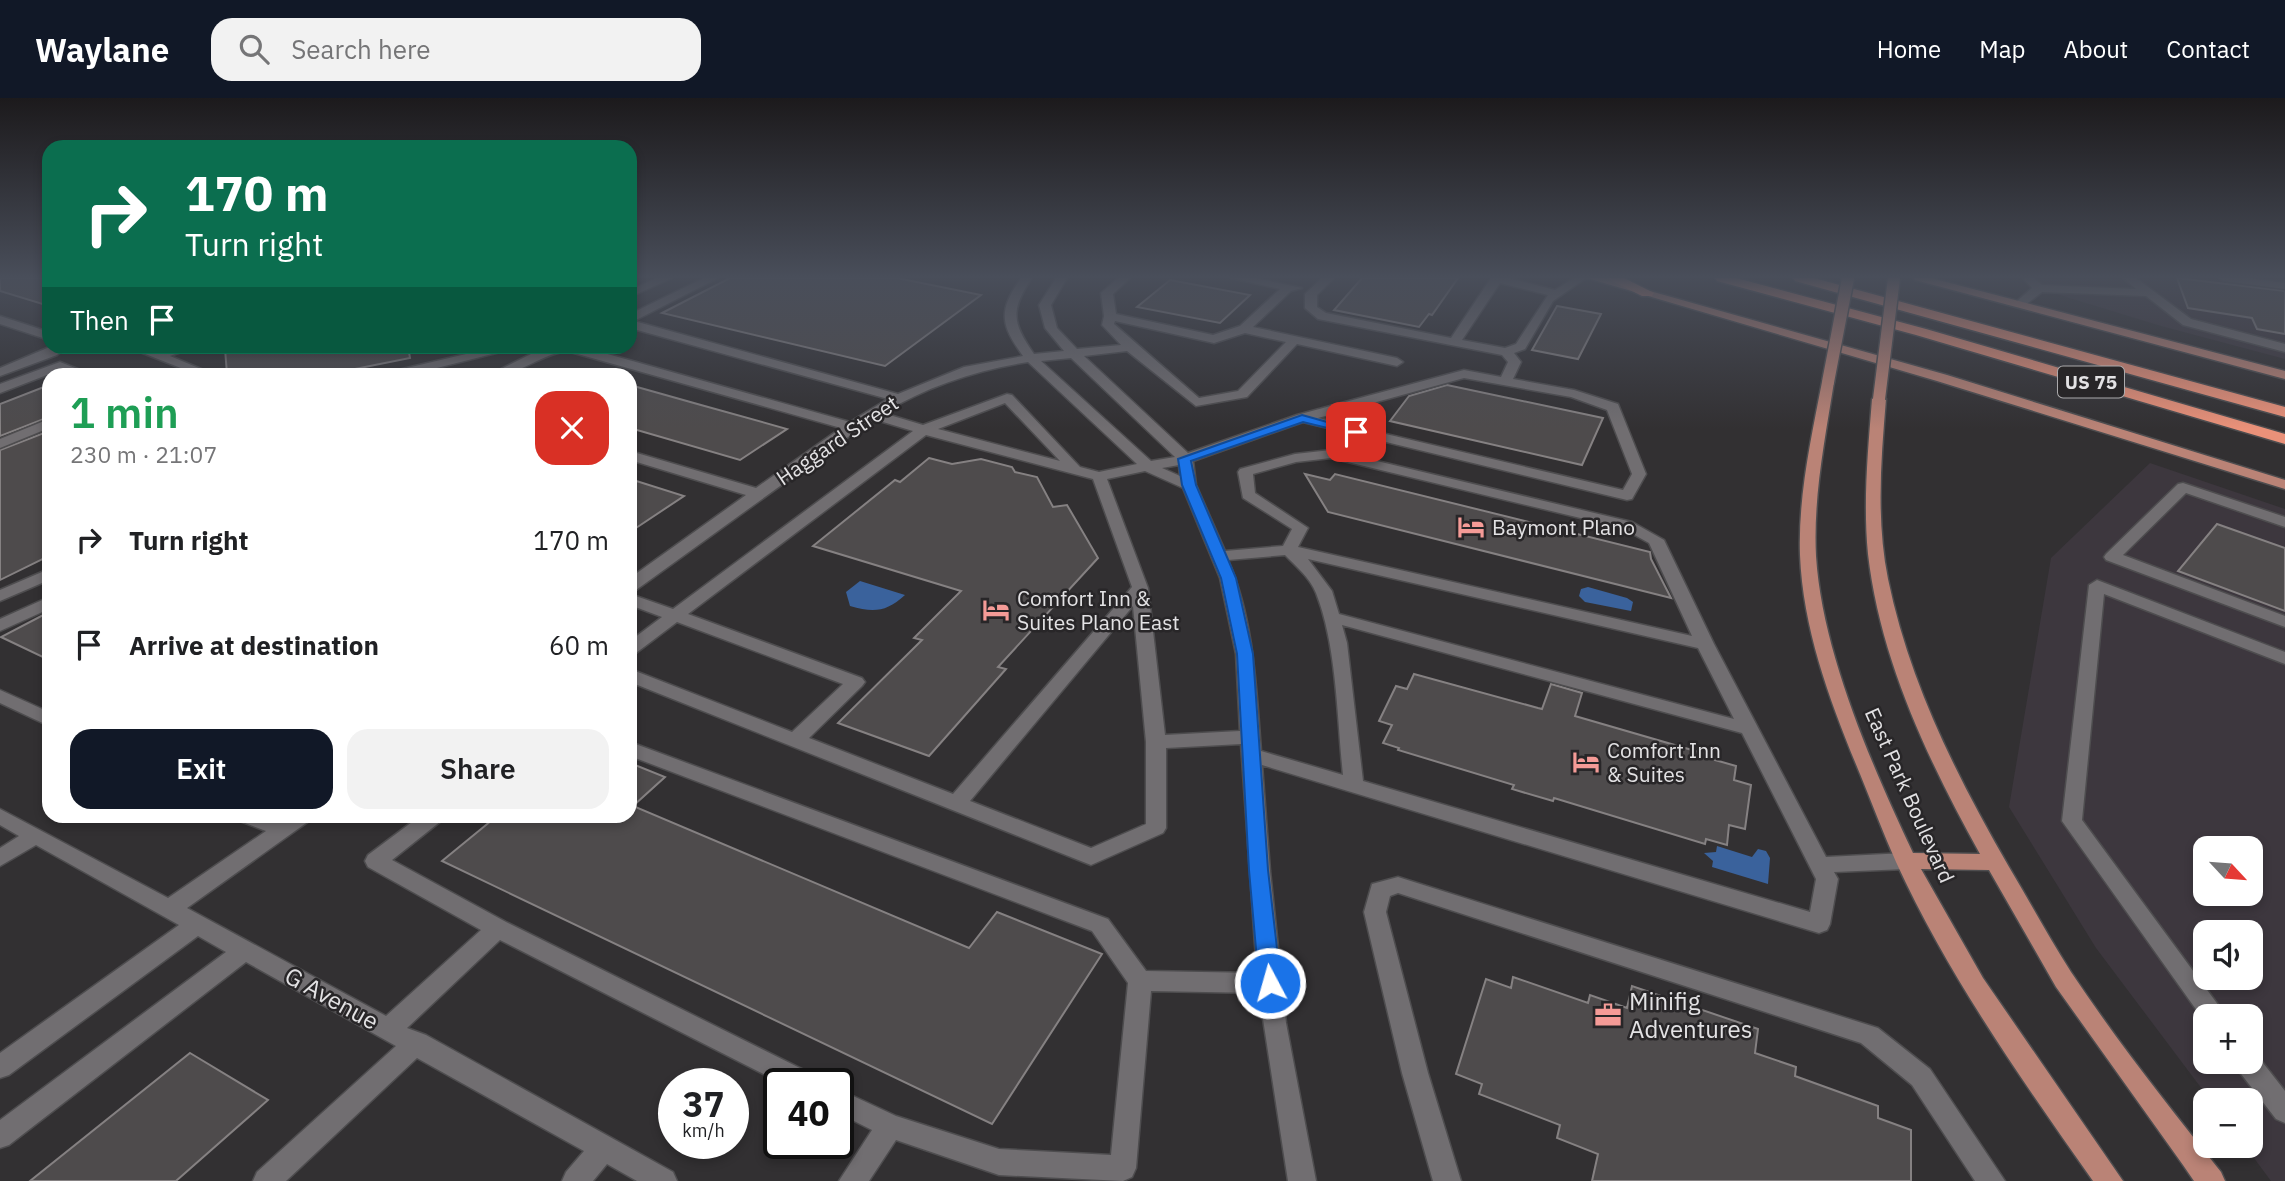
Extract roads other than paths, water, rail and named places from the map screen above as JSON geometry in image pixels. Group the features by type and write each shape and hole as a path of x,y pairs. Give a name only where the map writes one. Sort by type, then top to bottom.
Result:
{"highway":[{"name":"US 75","path":"1908,329 2285,439"},
{"name":"US 75","path":"1983,329 2285,412"}],"main road":[{"path":"1770,329 1942,378 2285,485"},
{"name":"East Park Boulevard","path":"1838,329 1809,498 1808,557 1817,612 1843,711 1906,861 1951,945 2014,1047 2109,1181"},
{"name":"East Park Boulevard","path":"1888,329 1872,514 1880,578 1896,644 1927,727 1958,794 2063,978 2127,1070 2211,1181"},
{"path":"2114,329 2285,375"},
{"path":"1906,861 1995,862"}],"street":[{"path":"656,329 898,398"},
{"path":"1012,329 1031,358 1150,468 1189,485"},
{"path":"1051,329 1071,353 1162,434 1185,459 1189,485 1228,578 1245,654 1274,1023 1302,1181"},
{"path":"1112,329 1196,402 1242,394 1294,340"},
{"path":"1167,329 1214,339 1244,329 1397,362"},
{"path":"1386,329 1506,352 1521,346 1531,329"},
{"path":"1454,342 1463,329"},
{"path":"2212,329 2285,348"},
{"path":"0,361 42,346"},
{"name":"Haggard Street","path":"637,581 851,427 898,398 946,377 982,366 1130,347"},
{"path":"1505,381 1515,362 1506,352"},
{"path":"0,372 45,354"},
{"path":"153,354 191,368"},
{"path":"158,356 165,354"},
{"path":"424,368 484,354"},
{"path":"514,368 542,354"},
{"path":"592,354 851,427"},
{"path":"37,358 66,368"},
{"path":"55,368 60,366"},
{"path":"0,389 42,373"},
{"path":"870,414 1099,476 1185,459 1302,418 1464,374 1574,394 1613,407 1639,474 1627,496 1302,418"},
{"path":"637,644 924,430 1007,398 1076,470"},
{"path":"0,444 42,427"},
{"path":"0,455 42,438"},
{"path":"1156,742 1251,746 1354,786 1819,924 1827,879 1706,644 1656,540 1627,525 1331,454 1295,458 1245,472 1248,495 1300,528 1289,550"},
{"path":"637,457 757,494"},
{"path":"637,678 1091,857 1156,828 1156,742 1140,587 1099,476"},
{"path":"2285,523 2183,486 2112,557 2285,622"},
{"path":"1219,556 1289,550 1706,644"},
{"path":"1289,550 1308,568 1324,591 1338,643 1354,786"},
{"path":"0,596 42,577"},
{"path":"2206,1004 2072,821 2097,585 2285,659"},
{"path":"956,804 1140,587"},
{"path":"637,602 856,682 795,740"},
{"path":"0,626 42,605"},
{"path":"1331,617 1749,729"},
{"path":"0,696 42,717"},
{"path":"637,752 1100,925 1140,981 1123,1168 999,1162 890,1126 854,1108"},
{"name":"G Avenue","path":"0,816 195,926 245,950 663,1181"},
{"path":"266,823 283,829"},
{"path":"168,910 292,823"},
{"path":"425,823 376,861 498,928 774,1068"},
{"path":"0,858 36,836"},
{"path":"1820,865 1906,861"},
{"path":"1447,1181 1415,1073 1375,912 1380,890 1398,886 1869,1035 1922,1077 1991,1181"},
{"path":"0,1067 195,926"},
{"path":"389,1030 498,928"},
{"path":"0,1136 245,950"},
{"path":"1140,981 1270,983"},
{"path":"267,1181 417,1044"},
{"path":"2256,1074 2285,1111"},
{"path":"853,1181 890,1126"},
{"path":"576,1181 604,1148"}],"water":[{"path":"860,581 905,595 892,605 879,610 850,606 846,592"},
{"path":"1588,587 1627,598 1633,602 1631,611 1585,602 1579,596 1581,589"},
{"path":"1717,846 1752,857 1758,849 1766,851 1770,858 1768,884 1712,867 1713,861 1704,853 1716,852"}],"place":[{"name":"Baymont Plano","path":"1471,527"},
{"name":"Comfort Inn & Suites Plano East","path":"996,610"},
{"name":"Comfort Inn & Suites","path":"1586,762"},
{"name":"Minifig Adventures","path":"1608,1015"}]}
